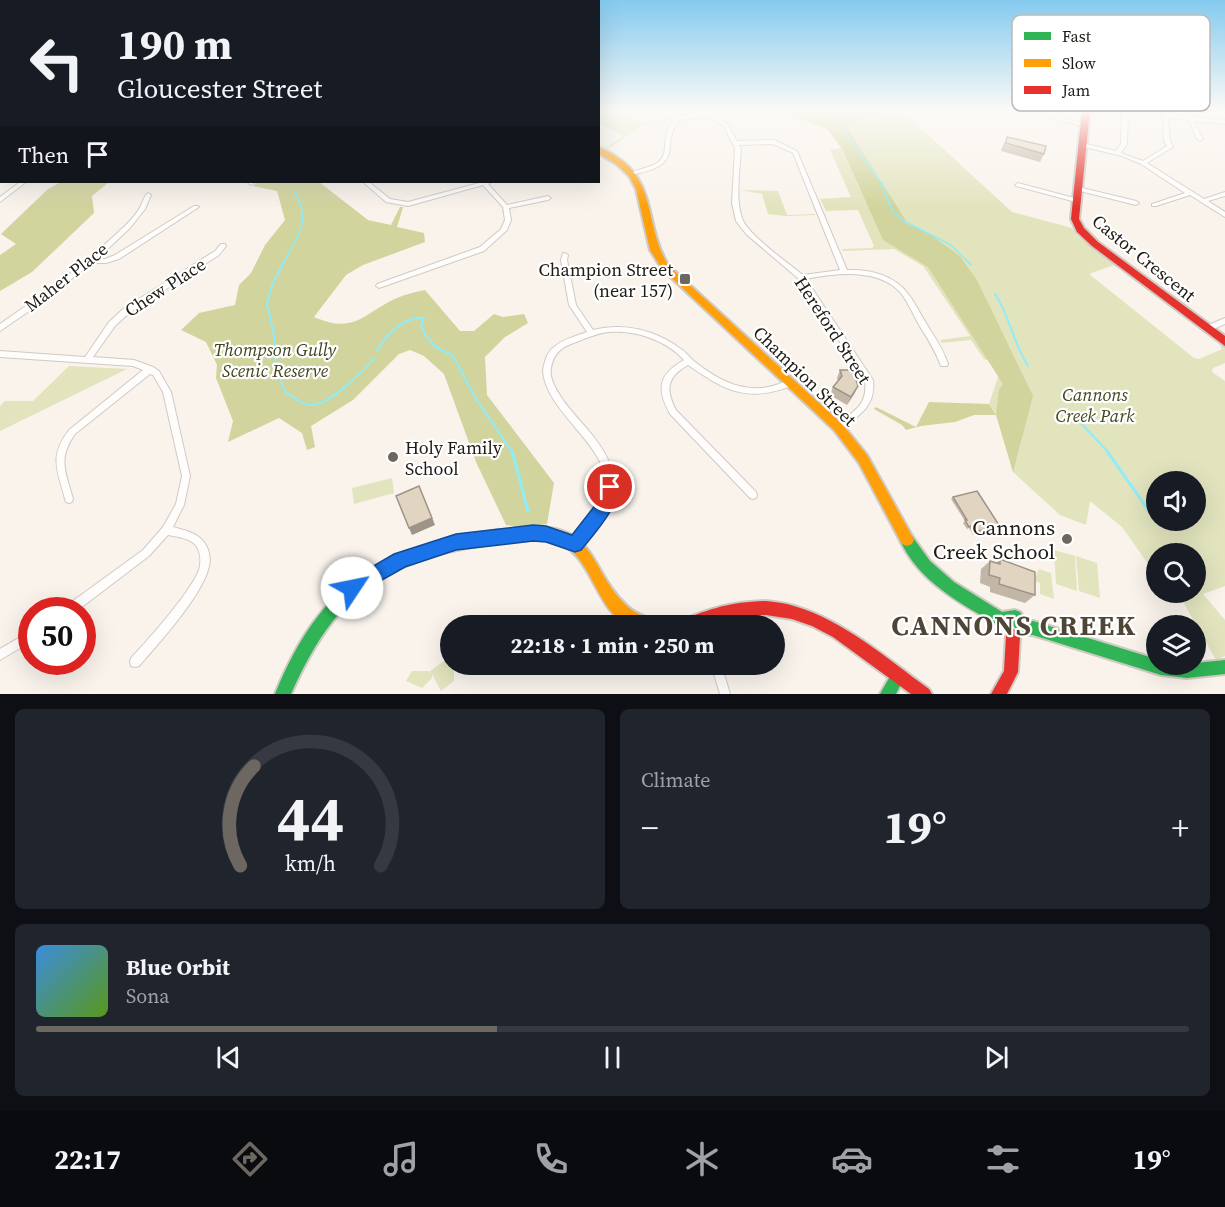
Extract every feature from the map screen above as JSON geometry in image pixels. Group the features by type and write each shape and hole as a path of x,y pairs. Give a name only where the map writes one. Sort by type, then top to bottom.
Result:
{"main road":[{"name":"Castor Crescent","path":"1082,145 1075,219 1085,236 1225,342"},
{"path":"600,150 620,160 633,173"},
{"name":"Champion Street","path":"633,173 640,186 650,238 659,259 675,277 838,427 863,459 912,549 926,567 956,593 1003,620"},
{"path":"283,694 295,660 320,620 352,588 386,567 444,544 497,536 546,534 575,544 592,562 606,592 617,606 630,615"},
{"path":"720,615 764,607 801,614 840,631 924,694"},
{"path":"1007,616 1020,621 1024,628 1023,634 1013,636 1005,629 1003,620 1007,616"},
{"path":"1024,628 1033,628 1161,668 1187,671 1225,667"},
{"path":"999,694 1011,672 1013,636"},
{"path":"888,694 898,676"}],"street":[{"path":"633,173 657,167 664,161 668,142"},
{"path":"737,143 760,142"},
{"path":"775,142 795,152 845,273"},
{"path":"1118,153 1124,142"},
{"path":"1143,163 1170,147 1168,142"},
{"name":"Hereford Street","path":"737,143 735,203 739,221 748,233 802,278 867,375 871,388 868,403 838,427"},
{"path":"1082,145 1118,153 1143,163 1225,215"},
{"path":"2,197 22,183"},
{"path":"367,183 388,201 408,204 482,183"},
{"path":"379,286 482,249 504,230 508,220 506,207 487,183"},
{"path":"1018,185 1136,203"},
{"path":"1154,205 1190,193"},
{"path":"1203,201 1225,194"},
{"name":"Maher Place","path":"0,328 92,261 134,220 146,203 148,195"},
{"path":"506,207 548,198"},
{"path":"92,261 106,261 117,257 196,207"},
{"name":"Chew Place","path":"87,360 112,324 126,311 217,253 223,246"},
{"path":"566,255 564,260 573,304 591,332"},
{"path":"802,278 845,273 879,275 897,285 934,342 944,364"},
{"path":"1207,329 1225,321"},
{"path":"575,544 607,502 610,473 593,441 549,387 546,364 553,352 591,332 613,328 632,329 679,350 689,361 724,385 764,393 791,383"},
{"path":"0,354 128,362 150,369 160,378 167,392 186,476 182,499 166,530 146,553 87,597"},
{"path":"689,361 674,369 666,378 665,401 672,412 753,495"},
{"path":"69,499 58,456 61,443 150,369"},
{"path":"135,662 194,587 205,564 205,555 199,543 186,535 166,530"},
{"path":"0,655 18,644"},
{"path":"719,675 725,694"}],"green space":[{"name":"Cannons Creek Park","path":"837,142 936,142 1012,212 1072,228 1077,236 1114,265 1089,274 1194,358 1199,359 1222,349 1220,345 1225,348 1225,363 1213,368 1212,372 1225,381 1225,586 1206,593 1206,543 1146,543 1146,561 1122,527 1090,501 1086,525 1060,515 1013,472 997,415 989,404 1002,365 984,359 971,340 942,343 940,340 970,336 923,266 894,249 843,251 842,249 872,248 874,246 858,210 826,211 820,199 851,197 830,150 841,148"},
{"path":"838,142 856,142 908,224 931,235 960,256 977,280 1033,396 1013,472 996,415 999,390 1003,384 928,267 883,240"},
{"path":"59,183 108,183 92,196 94,213 32,272 0,291 0,255 16,244 1,234 48,189"},
{"name":"Thompson Gully Scenic Reserve","path":"256,183 320,183 368,220 391,225 400,207 403,207 397,227 424,233 425,242 363,265 346,275 314,317 340,324 350,323 397,298 425,290 460,331 474,331 494,314 503,317 524,314 528,323 505,337 485,357 487,395 554,483 547,524 523,528 506,525 476,462 444,374 424,356 410,350 399,354 353,400 311,426 315,447 307,450 302,433 279,418 228,442 233,421 216,378 217,365 206,342 181,330 199,313 235,305 239,285 251,273 265,245 285,220 277,191 253,186"},
{"path":"741,190 778,191 787,215 815,215 786,216 768,214 762,194"},
{"path":"69,366 127,369 0,431 0,406 5,401 33,401"},
{"path":"929,402 989,404 996,415 974,415 955,422 906,430 902,425 874,409 876,407 916,427"},
{"path":"392,478 394,493 354,504 352,488"},
{"path":"1054,550 1075,556 1077,591 1056,584"},
{"path":"1076,556 1097,563 1100,598 1079,591"},
{"path":"1039,569 1051,573 1054,599 1040,594 1040,583 1034,581"},
{"name":"Cannons Creek Park","path":"1206,598 1225,620 1225,656 1216,660 1206,642 1206,615 1190,615 1184,603 1206,603"},
{"path":"440,664 440,675 454,675 454,681 441,691 432,674 432,678 422,688 406,681 412,671 429,671 431,674 430,671"}],"building":[{"path":"1030,142 1046,146 1044,154 1006,143"},
{"path":"840,370 853,370 858,386 851,397 833,387 842,376"},
{"path":"419,486 432,518 409,528 396,496"},
{"path":"977,491 999,525 975,532 971,526 969,527 953,497"},
{"path":"1000,559 1035,572 1035,595 999,584 1000,578 989,575 990,561 1000,564"}],"waterway":[{"path":"852,142 882,184 892,211 904,221 951,245 971,265"},
{"path":"284,262 301,228 302,211 294,191"},
{"path":"285,260 272,285 267,304 274,335 276,368 285,392 300,402 310,405 317,404 345,387 374,358"},
{"name":"CANNONS CREEK","path":"995,294 1028,366"},
{"path":"377,351 396,328 409,320 424,318 421,326 425,335 436,347 453,356 476,399 512,452"},
{"name":"CANNONS CREEK","path":"1079,421 1109,453"},
{"name":"CANNONS CREEK","path":"1107,451 1146,507"},
{"path":"512,452 528,511"}],"traffic: fast":[{"path":"283,694 300,657 319,626 340,600 365,580 392,564 424,552 499,536"},
{"path":"907,540 916,554 937,577 962,596 1003,620"},
{"path":"1003,620 1007,617 1015,617 1024,628"},
{"path":"1024,628 1033,628 1161,668 1187,671 1225,667"},
{"path":"888,694 898,676"}],"traffic: slow":[{"path":"600,150 619,162 633,175 640,189 655,250 665,267 838,427 863,459 907,540"},
{"path":"499,536 538,533 551,534 565,539 585,555 605,590 628,615"}],"traffic: jam":[{"path":"1083,142 1075,219 1080,230 1095,244 1225,342"},
{"path":"714,615 738,609 766,608 792,612 816,621 838,632 924,694"},
{"path":"999,694 1011,672 1013,636"}],"place":[{"name":"Champion Street (near 157)","path":"685,279"},
{"name":"Holy Family School","path":"393,457"},
{"name":"Cannons Creek School","path":"1067,539"}],"district":[{"name":"CANNONS CREEK","path":"1014,625"}],"route":[{"path":"352,588 400,560 444,544 533,533 546,534 575,544 607,502 610,487"}]}
